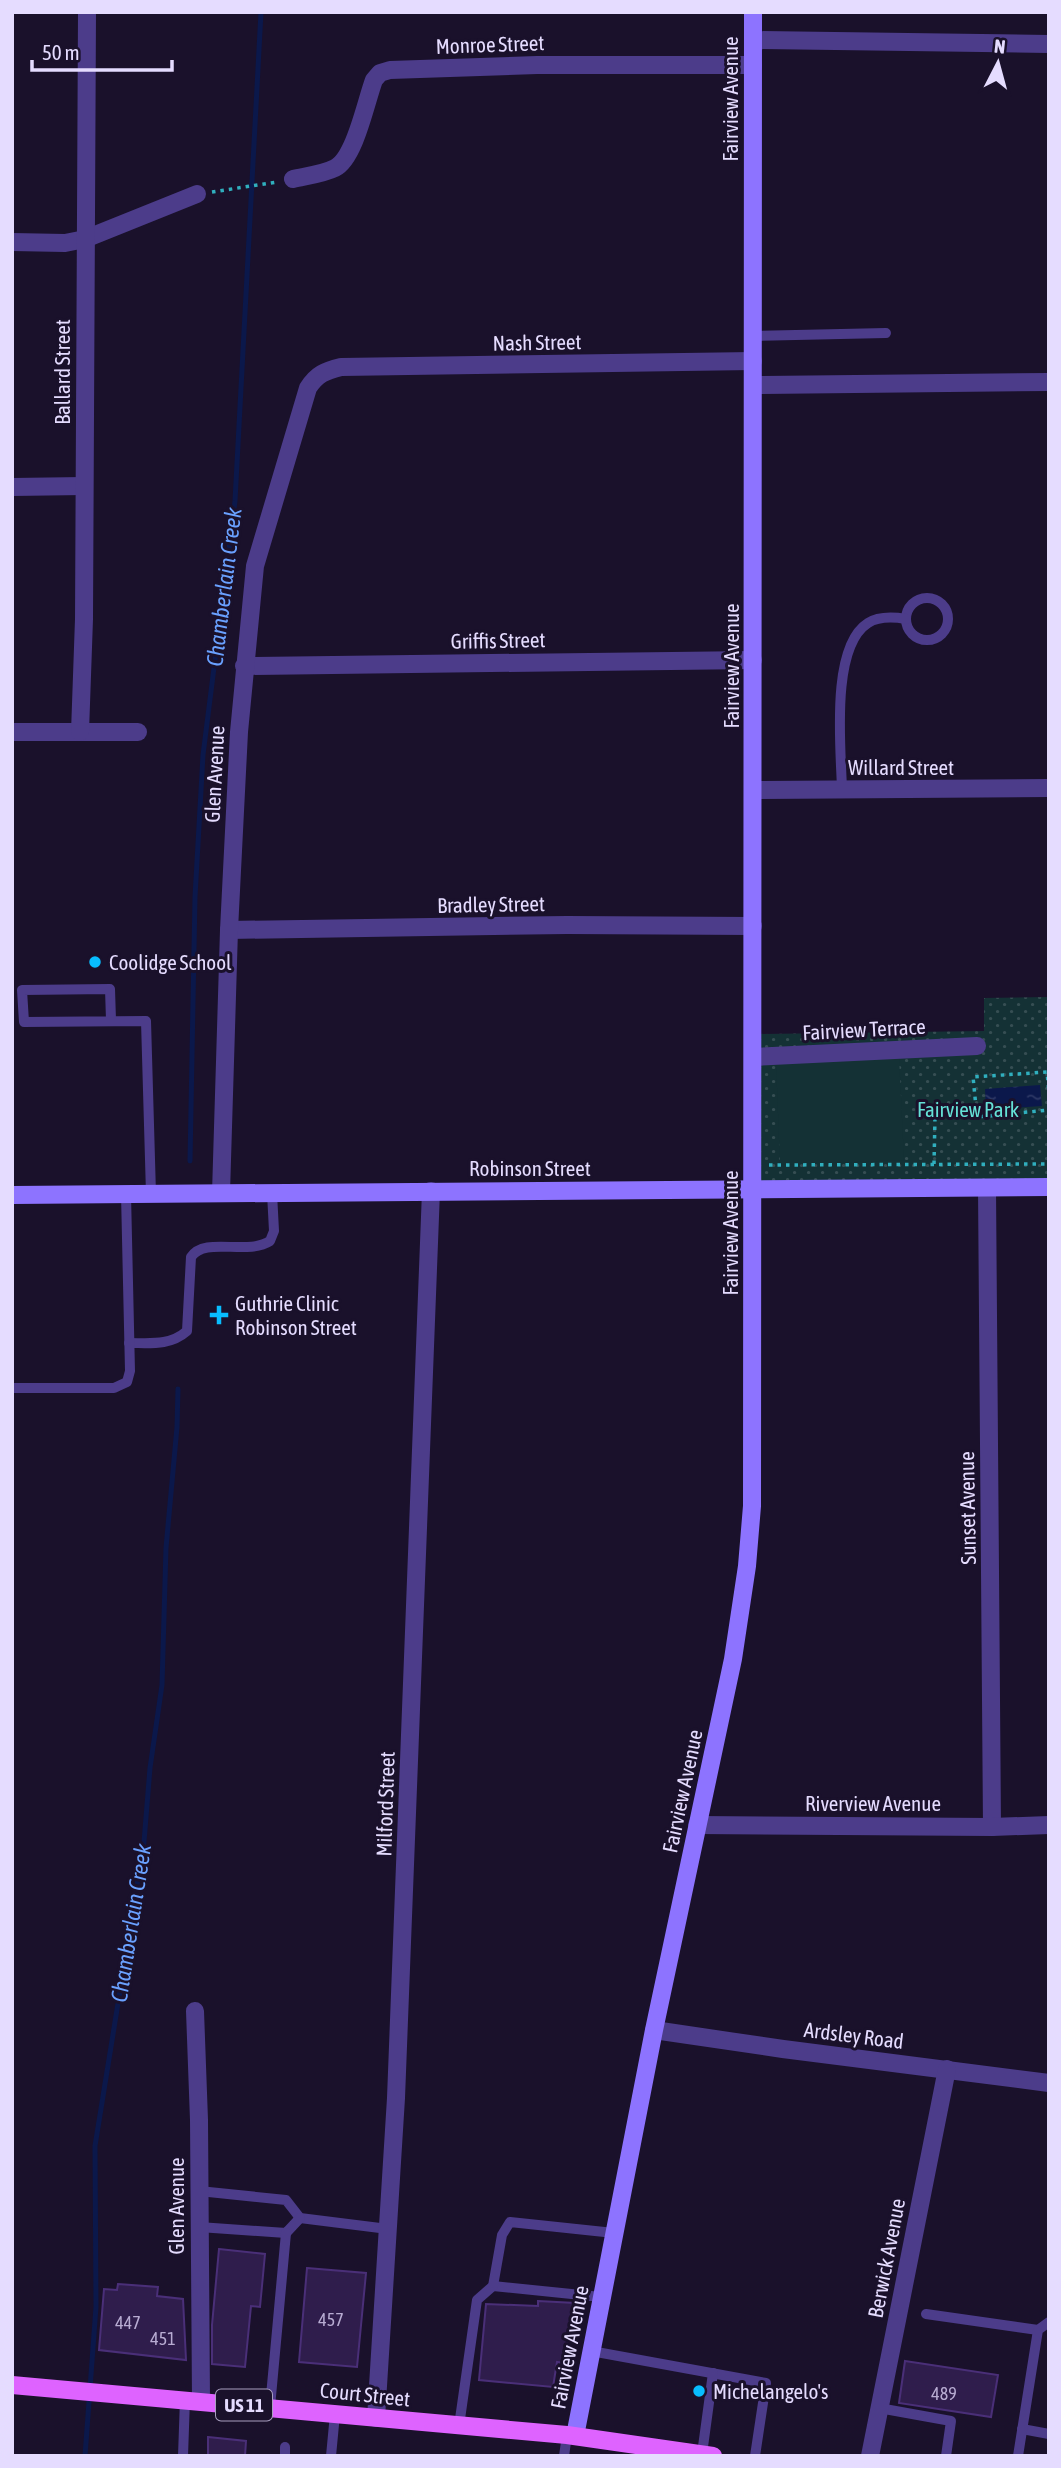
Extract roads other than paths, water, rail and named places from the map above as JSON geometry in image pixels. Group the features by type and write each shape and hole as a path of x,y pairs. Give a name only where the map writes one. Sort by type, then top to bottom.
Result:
{"main road":[{"name":"Court Street","path":"12,2385 571,2436 708,2455"}],"street":[{"name":"Ballard Street","path":"80,732 84,619 87,12"},
{"name":"Fairview Avenue","path":"571,2436 591,2351 654,2030 733,1659 747,1566 752,1506 753,12"},
{"path":"753,40 1049,44"},
{"name":"Monroe Street","path":"293,179 334,169 343,162 357,136 374,80 380,73 390,70 537,65 753,65"},
{"path":"12,242 65,243 85,239 197,194"},
{"name":"Nash Street","path":"323,372 341,367 753,361"},
{"name":"Glen Avenue","path":"221,1193 229,930 244,666 255,566 308,388 314,378 323,372"},
{"path":"753,385 1049,382"},
{"path":"12,486 84,486"},
{"name":"Griffis Street","path":"244,666 753,660"},
{"path":"12,732 138,732"},
{"name":"Willard Street","path":"753,790 1049,788"},
{"name":"Bradley Street","path":"229,930 567,925 753,926"},
{"name":"Fairview Terrace","path":"753,1057 977,1046"},
{"name":"Robinson Street","path":"12,1195 1049,1187"},
{"name":"Sunset Avenue","path":"987,1188 992,1827"},
{"name":"Milford Street","path":"376,2418 396,2098 431,1191"},
{"name":"Riverview Avenue","path":"697,1825 1049,1825"},
{"name":"Glen Avenue","path":"193,2400 199,2227 195,2011"},
{"name":"Ardsley Road","path":"654,2030 1049,2083"},
{"name":"Berwick Avenue","path":"870,2456 947,2068"}],"lane":[{"path":"753,336 886,333"},
{"path":"924,598 939,601 948,612 949,619 945,632 934,640 927,641 914,636 906,625 906,619 911,605 924,598"},
{"path":"842,790 841,703 844,662 853,640 869,622 890,617 906,619"},
{"path":"111,1020 110,989 22,990 24,1023 146,1021 151,1194"},
{"path":"129,1343 167,1342 178,1339 187,1331 191,1257 195,1250 206,1247 253,1248 270,1241 274,1231 272,1193"},
{"path":"12,1388 114,1388 127,1382 130,1371 126,1194"},
{"path":"199,2191 286,2200 300,2218 388,2229"},
{"path":"270,2407 286,2233 300,2218"},
{"path":"459,2426 477,2300 494,2286 502,2235 510,2222 614,2233"},
{"path":"199,2227 286,2233"},
{"path":"494,2286 601,2297"},
{"path":"926,2314 1038,2330 1049,2322"},
{"path":"1018,2456 1038,2330"},
{"path":"591,2351 765,2382 755,2456"},
{"path":"708,2455 713,2373"},
{"path":"183,2456 193,2400"},
{"path":"879,2408 951,2421 946,2456"},
{"path":"331,2456 335,2414"},
{"path":"1022,2429 1049,2434"},
{"path":"564,2456 571,2436"}],"water":[{"path":"1040,1085 1042,1106 986,1110 985,1089"}],"waterway":[{"name":"Chamberlain Creek","path":"190,1161 195,897 203,755 235,501 261,12"},
{"name":"Chamberlain Creek","path":"85,2456 96,2307 95,2146 144,1842 150,1768 162,1685 166,1548 178,1389"}],"place":[{"name":"Coolidge School","path":"95,962"},
{"name":"Guthrie Clinic Robinson Street","path":"219,1315"},
{"name":"Michelangelo's","path":"699,2391"}],"park label":[{"name":"Fairview Park","path":"968,1109"}]}
